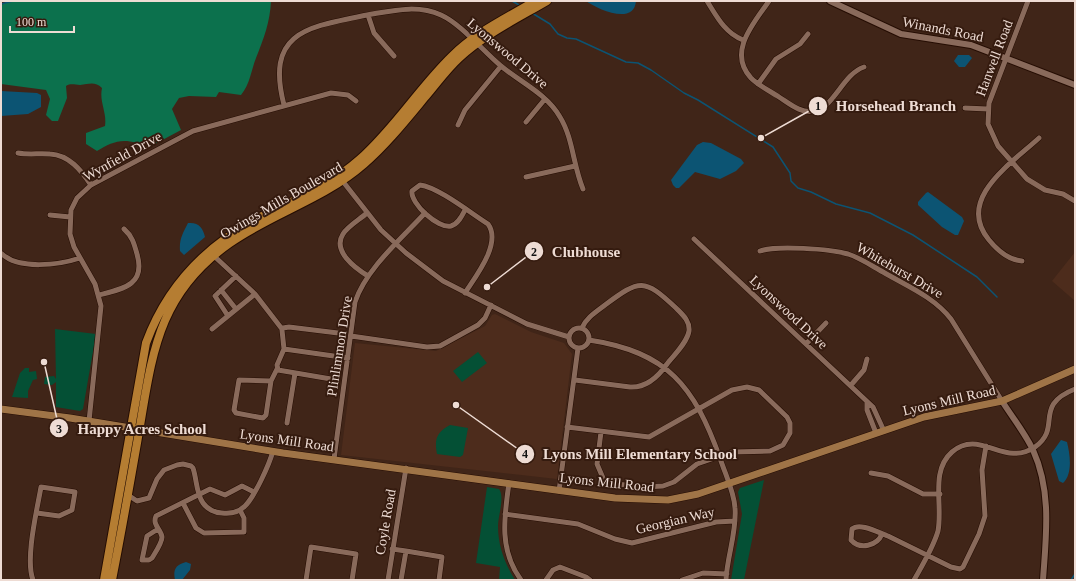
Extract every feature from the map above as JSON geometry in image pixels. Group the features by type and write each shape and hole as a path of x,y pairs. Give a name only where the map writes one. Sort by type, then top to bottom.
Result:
{"main road":[{"name":"Owings Mills Boulevard","path":"112,580 152,358 163,322 187,283 214,256 250,230 313,199 341,178 382,139 441,67 473,41 536,3 547,1"},
{"name":"Owings Mills Boulevard","path":"104,580 146,343 156,321 184,277 202,257 228,236 341,178"},
{"name":"Lyons Mill Road","path":"1,409 89,421 273,451 631,500 668,500 698,494 938,413 977,407 1002,401 1075,368"}],"street":[{"path":"706,1 724,28 743,40"},
{"path":"769,1 743,40 741,53 743,64 748,75 758,84 800,110 815,111 824,106 852,75 864,67"},
{"name":"Hanwell Road","path":"1028,1 988,109 990,131 998,146 1027,179 1039,187 1063,194 1074,201"},
{"name":"Winands Road","path":"835,2 901,34 924,39 971,45 1075,85"},
{"name":"Lyonswood Drive","path":"284,105 279,83 279,68 283,54 292,41 304,31 311,28 368,15 408,8 432,11 446,18 501,66 545,99 556,111 564,125 570,141 575,166 583,188"},
{"path":"368,15 374,33 394,56"},
{"path":"758,84 776,59 800,44 808,34"},
{"path":"458,125 464,110 501,66"},
{"name":"Wynfield Drive","path":"89,421 101,326 101,306 99,295 80,258 70,234 70,217 77,198 91,185 193,131 331,93 348,95 356,101"},
{"path":"526,122 545,99"},
{"path":"965,108 988,109"},
{"path":"1022,261 1012,259 995,247 983,232 980,218 980,204 985,191 990,184 1039,138"},
{"path":"18,153 49,154 64,158 79,168 91,185"},
{"path":"526,177 575,166"},
{"path":"341,178 367,213 397,244 443,281 536,328 569,337"},
{"path":"465,210 457,223 451,226 440,225 425,213 414,201 412,191 418,186 430,188 488,224 493,234 491,248 466,293"},
{"path":"367,213 346,230 340,244 342,252 348,260 368,276"},
{"name":"Plinlimmon Drive","path":"334,459 355,302 368,276 425,213"},
{"path":"50,215 70,217"},
{"path":"99,295 126,288 131,284 138,273 139,262 135,244 124,229"},
{"name":"Lyonswood Drive","path":"694,239 873,407 884,431"},
{"name":"Whitehurst Drive","path":"760,252 768,248 779,248 842,252 855,257 925,296 941,307 951,319 1002,401"},
{"path":"2,254 12,260 50,265 65,263 80,258"},
{"path":"214,256 255,294 282,329 284,349 271,382 266,415 263,418 236,413 234,410 239,380 271,382"},
{"path":"228,316 215,298 236,276"},
{"path":"574,380 635,388 656,378 664,369 685,340 689,327 683,315 653,288 642,285 626,289 588,318 582,328"},
{"path":"221,290 236,310"},
{"path":"212,329 255,294"},
{"path":"351,336 427,347 440,346 478,325 485,318 491,305"},
{"path":"806,344 826,323"},
{"path":"282,329 290,327 338,333"},
{"path":"582,328 588,333 589,340 585,346 578,348 571,344 569,337 575,329 582,328"},
{"path":"589,340 630,350 664,369 681,383 699,408 719,456 735,506 735,521 726,580"},
{"path":"559,490 578,348"},
{"path":"284,349 348,358"},
{"path":"850,386 864,370 868,359"},
{"path":"277,369 331,379"},
{"path":"287,423 295,373"},
{"path":"567,427 649,437 732,390 742,387 751,388 764,393 787,417 790,423 789,437 783,445 777,449 770,451 736,451 719,456 693,467 674,482 663,486 645,487 611,483 603,478 598,468 601,432"},
{"path":"914,580 935,541 939,523 940,474 944,461 948,455 967,444 973,443 1011,454 1023,453 1032,449 1040,443 1046,435 1052,405 1062,395 1075,389"},
{"path":"1002,401 1032,449 1041,472 1046,494 1046,529 1043,580"},
{"path":"867,403 867,410 876,433"},
{"path":"882,534 878,541 870,545 856,544 850,540 852,529 856,526 882,534 956,569 960,569 965,564 980,534 985,516 982,470 986,446"},
{"path":"128,495 137,501 149,498 160,474 170,467 183,464 193,468 199,494 204,505 212,511 224,514 240,510 248,502 254,492 270,462 273,451"},
{"name":"Coyle Road","path":"388,580 406,468"},
{"path":"871,473 888,476 923,494 940,494"},
{"path":"509,483 504,536 507,552 512,566 521,580"},
{"path":"158,529 147,536 142,560 149,560 152,558 161,541 162,537 154,520 156,516 210,489 227,495 242,486 254,492"},
{"path":"33,580 30,565 37,513 41,487 75,492 72,510 59,516 37,513"},
{"path":"182,502 196,528 208,533 244,532 244,518 240,510"},
{"name":"Georgian Way","path":"505,514 578,524 622,542 632,543 716,522 735,521"},
{"path":"306,580 311,547 356,554 352,580"},
{"path":"392,549 442,557 439,580"},
{"path":"401,580 406,551"},
{"path":"546,580 553,570 560,567 571,570 590,580"},
{"path":"682,580 703,573 727,574"}],"shaded area":[{"path":"1075,252 1075,301 1052,281"},
{"path":"495,314 531,332 564,343 572,354 557,479 341,455 355,343 436,351 485,326 492,315"}],"green space":[{"path":"10,1 271,1 268,23 264,37 248,82 241,95 219,92 216,97 189,96 179,98 172,109 181,130 140,152 136,143 125,141 116,142 97,151 86,144 86,133 105,126 105,116 101,98 102,88 97,84 71,84 66,86 67,98 58,121 52,121 46,115 50,99 46,90 1,84 1,5"},
{"path":"55,329 96,334 83,409 80,411 56,407 56,382 52,385 44,384 45,377 54,376 56,379"},
{"path":"478,352 487,363 462,382 453,371"},
{"path":"25,368 29,368 29,372 36,371 37,379 33,380 28,391 28,398 12,397 20,373"},
{"path":"450,425 468,428 463,455 460,457 437,454 436,440 439,433"},
{"path":"764,480 744,580 731,580 742,514 738,492 740,488"},
{"path":"487,487 499,489 501,492 498,526 499,541 505,561 515,580 499,580 500,567 476,563"}],"water":[{"path":"586,1 636,1 634,9 629,13 622,14 606,11"},
{"path":"958,55 969,55 972,58 965,67 959,67 954,61"},
{"path":"1,91 37,93 41,95 41,107 28,114 1,116"},
{"path":"703,142 711,143 741,159 744,163 736,171 720,179 695,172 679,188 676,188 671,180 697,145"},
{"path":"928,192 962,217 964,221 958,235 955,235 942,227 918,205 918,202"},
{"path":"188,223 200,226 205,237 184,255 180,251 180,243"},
{"path":"1061,440 1067,442 1070,458 1068,474 1063,483 1059,481 1051,454"},
{"path":"186,562 191,564 190,570 182,580 175,580 174,573 177,566"}],"waterway":[{"path":"1,4 13,1"},
{"path":"512,1 521,6"},
{"path":"532,13 550,24 558,34 567,38 576,39 626,62 638,63 651,70 684,93 698,100 773,147 790,173 791,181 798,188 811,192 836,204 870,213 913,235 977,277 997,297"},
{"path":"1071,580 1075,574"}],"place":[{"name":"Horsehead Branch","path":"761,138"},
{"name":"Clubhouse","path":"487,287"},
{"name":"Happy Acres School","path":"44,362"},
{"name":"Lyons Mill Elementary School","path":"456,405"}]}
